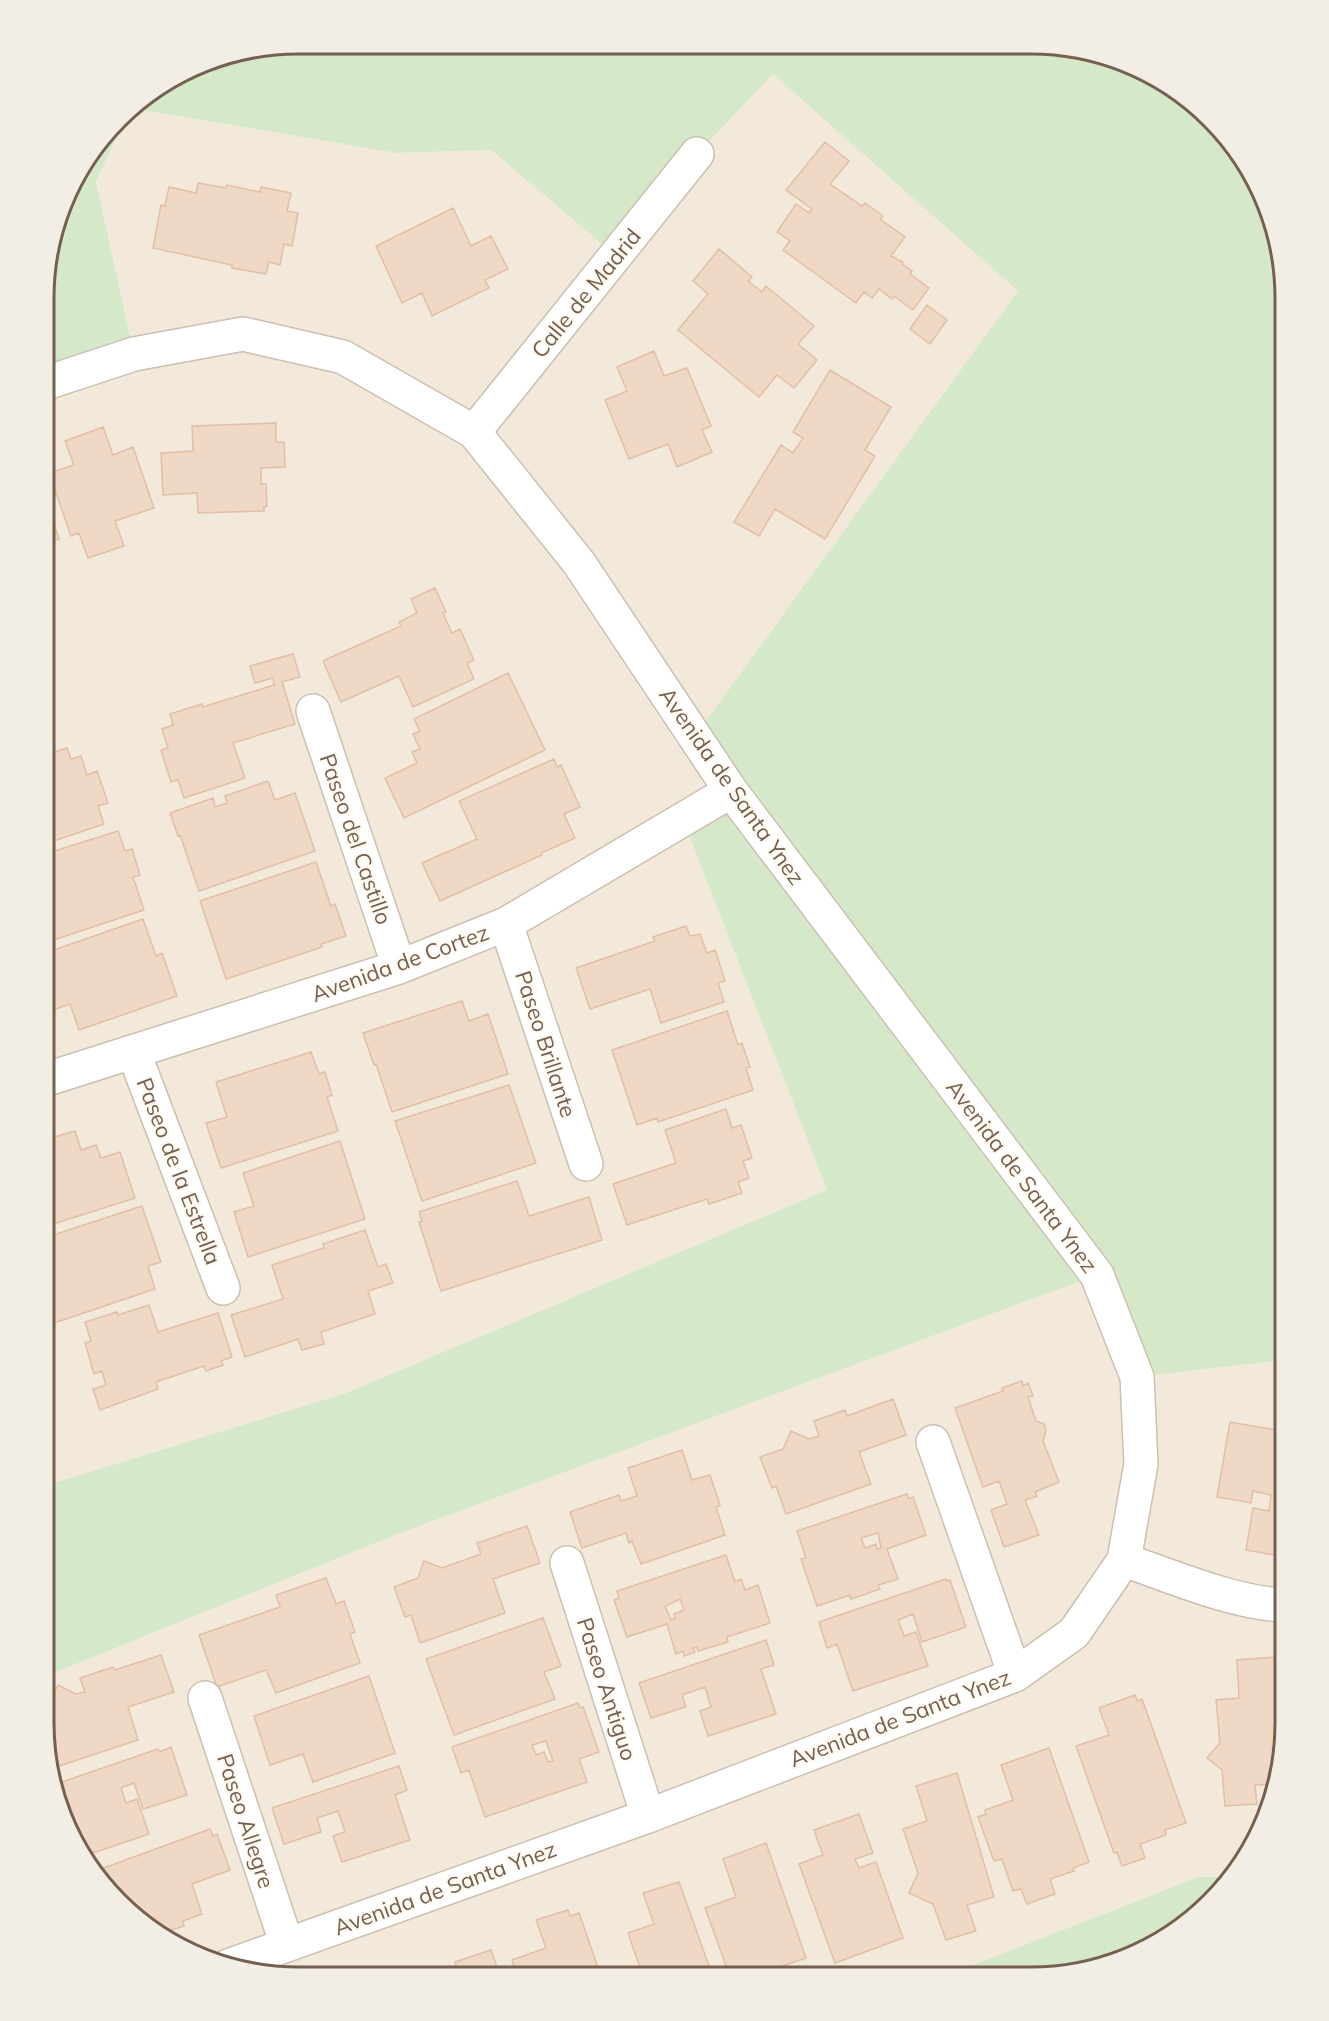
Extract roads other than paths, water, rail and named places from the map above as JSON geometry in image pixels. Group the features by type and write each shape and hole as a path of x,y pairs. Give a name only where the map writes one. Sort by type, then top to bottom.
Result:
{"street":[{"name":"Calle de Madrid","path":"474,432 697,154"},
{"name":"Avenida de Santa Ynez","path":"54,380 134,354 243,334 343,357 474,432 579,563 731,790 1097,1275 1137,1377 1141,1464 1124,1560 1074,1633 1015,1676 648,1816 242,1960"},
{"name":"Paseo del Castillo","path":"313,711 399,967"},
{"name":"Avenida de Cortez","path":"54,1077 399,967 506,924 731,790"},
{"name":"Paseo Brillante","path":"506,924 586,1164"},
{"name":"Paseo de la Estrella","path":"134,1053 223,1288"},
{"path":"933,1442 1015,1676"},
{"path":"1124,1560 1234,1596 1275,1604"},
{"name":"Paseo Antiguo","path":"567,1563 648,1816"},
{"name":"Paseo Allegre","path":"205,1698 287,1945"}]}
